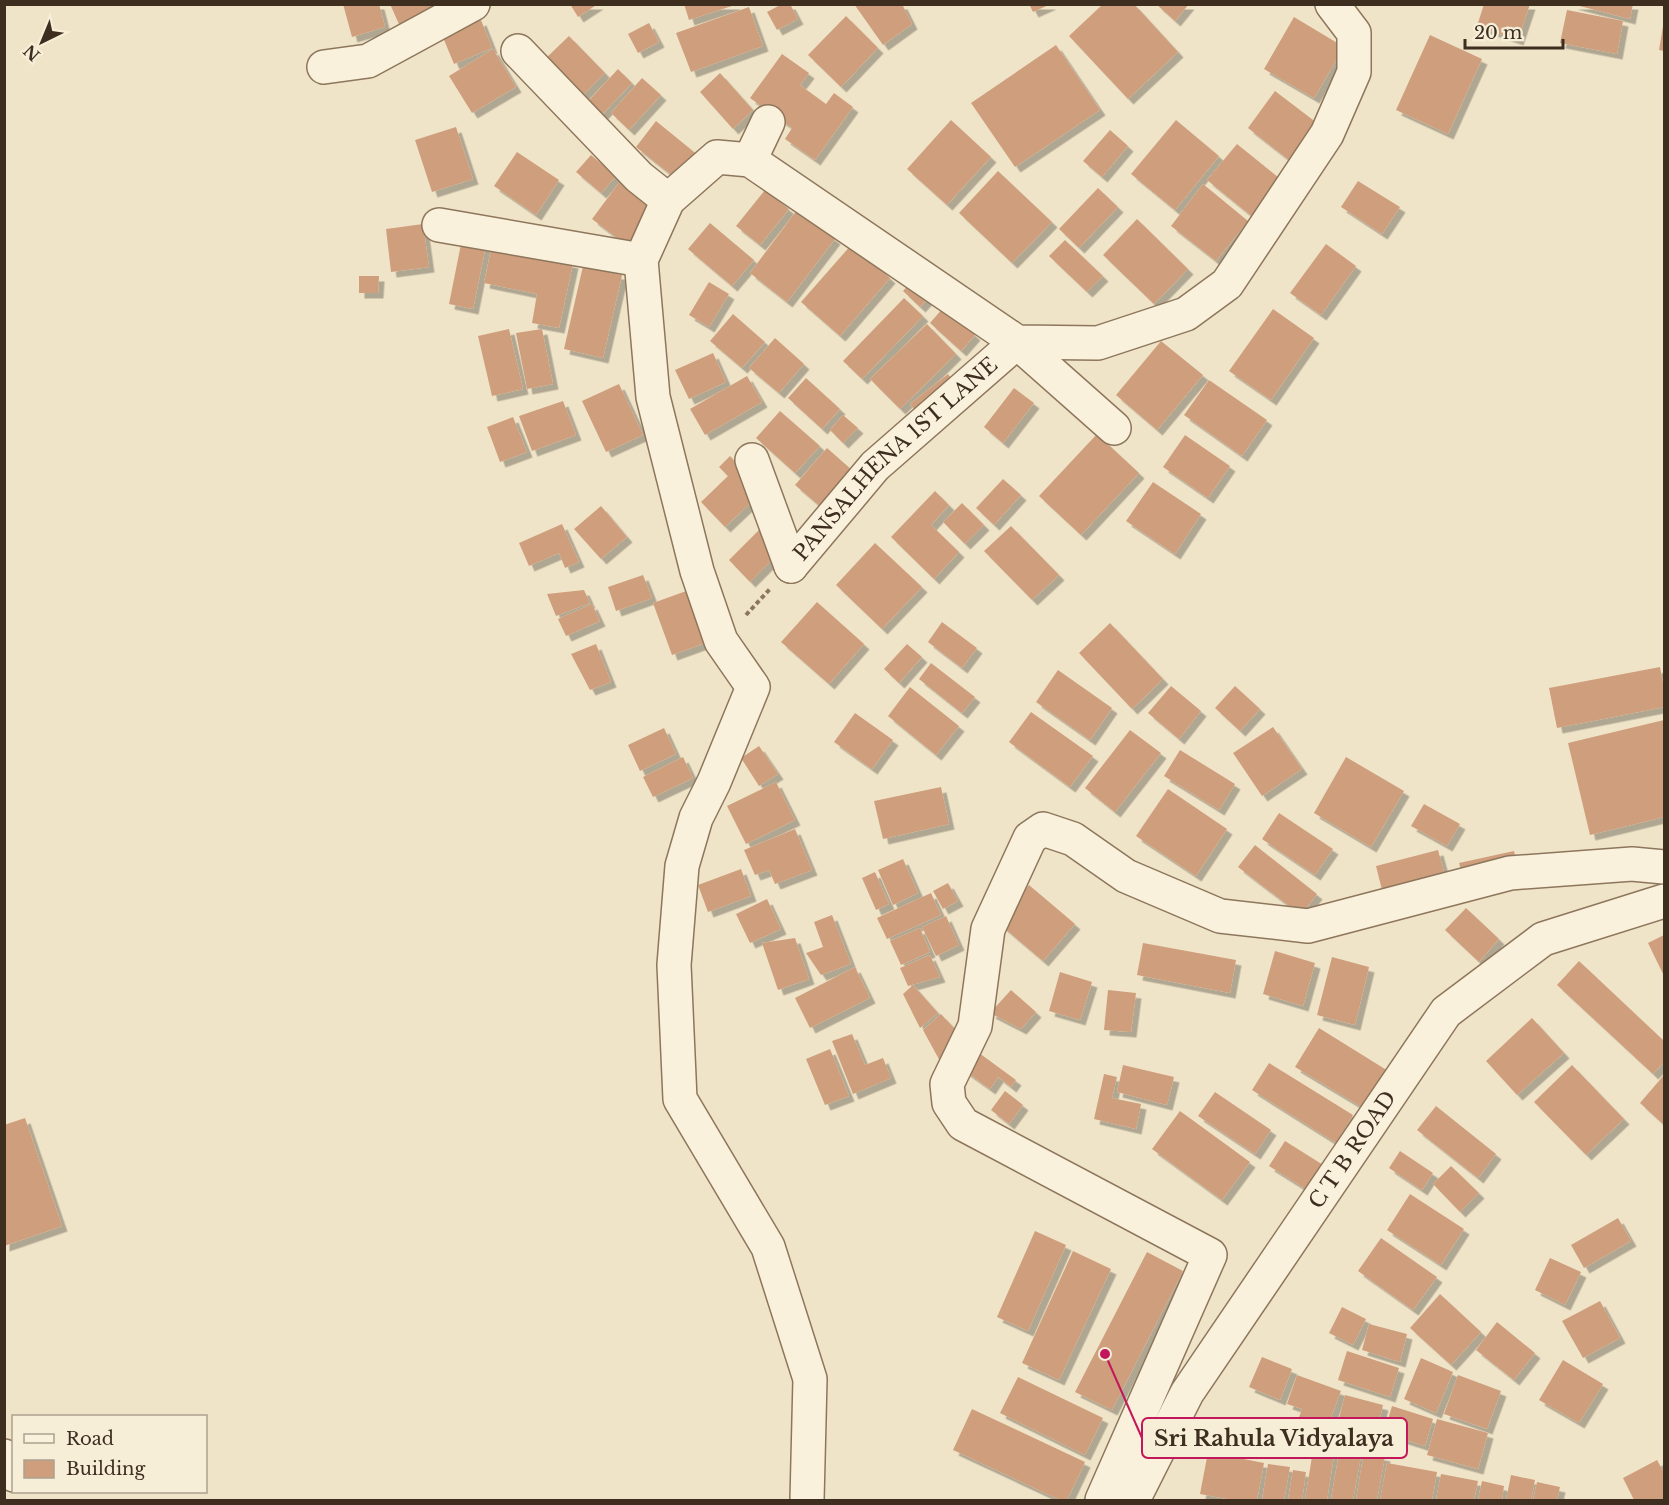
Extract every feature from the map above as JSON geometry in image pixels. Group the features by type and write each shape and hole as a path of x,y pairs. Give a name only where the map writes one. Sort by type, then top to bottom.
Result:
{"street":[{"path":"324,67 368,61 473,4"},
{"name":"PANSALHENA 1ST LANE","path":"792,566 875,466 1017,342 1098,343 1186,314 1227,284 1327,134 1353,72 1354,33 1332,4"},
{"path":"518,51 639,177 668,200"},
{"path":"768,122 750,160 717,158 668,200 641,260 653,397 697,571 721,641 753,687 714,782 696,818 682,866 674,965 680,1100 768,1247 807,1368 810,1379 807,1500"},
{"name":"PANSALHENA 1ST LANE","path":"750,160 1017,342 1114,428"},
{"path":"439,225 641,260"},
{"path":"752,460 792,566"},
{"path":"1102,1500 1210,1255 963,1124 949,1103 947,1084 975,1026 988,928 1030,838 1043,829 1073,839 1126,876 1220,916 1308,926 1510,873 1632,864 1665,867"},
{"name":"C T B ROAD","path":"1133,1500 1187,1393 1446,1012 1543,939 1665,901"},
{"path":"4,1456 12,1470"}],"path":[{"name":"PANSALHENA 1ST LANE","path":"721,641 792,566"}],"building":[{"path":"343,4 379,4 385,27 352,37"},
{"path":"390,4 462,4 402,31"},
{"path":"570,4 598,4 578,17"},
{"path":"684,4 735,4 735,5 689,20"},
{"path":"782,4 790,4 798,19 777,30 767,12"},
{"path":"854,4 902,4 912,24 883,45"},
{"path":"1029,4 1051,4 1033,12"},
{"path":"1103,4 1134,4 1178,52 1128,99 1069,36"},
{"path":"1156,4 1189,4 1175,21"},
{"path":"1484,4 1530,4 1518,40 1477,26"},
{"path":"1572,4 1633,4 1630,19"},
{"path":"749,7 763,46 691,72 676,33"},
{"path":"1567,10 1623,21 1617,54 1560,43"},
{"path":"846,16 878,48 841,87 808,55"},
{"path":"1294,17 1344,47 1314,98 1264,69"},
{"path":"481,20 492,48 454,64 442,35"},
{"path":"649,23 659,42 638,53 628,34"},
{"path":"1664,26 1664,51 1659,50"},
{"path":"1430,35 1482,59 1448,134 1396,110"},
{"path":"569,36 605,73 581,97 544,60"},
{"path":"1056,45 1100,110 1015,167 971,103"},
{"path":"493,49 516,87 472,113 449,76"},
{"path":"782,54 809,73 800,85 826,104 834,93 853,107 815,160 785,139 792,128 750,98"},
{"path":"618,69 632,83 595,122 581,109"},
{"path":"720,73 753,110 733,129 700,92"},
{"path":"642,78 661,95 629,130 611,113"},
{"path":"1275,91 1317,123 1289,160 1248,128"},
{"path":"951,120 991,157 947,205 907,169"},
{"path":"1176,120 1219,156 1175,210 1131,174"},
{"path":"656,121 699,156 679,181 636,147"},
{"path":"456,127 473,179 432,192 415,140"},
{"path":"1110,130 1128,146 1102,177 1083,161"},
{"path":"1237,144 1284,182 1254,218 1207,180"},
{"path":"517,152 559,180 536,215 494,186"},
{"path":"591,155 616,176 601,193 576,172"},
{"path":"998,171 1052,222 1012,263 959,213"},
{"path":"621,180 659,208 630,248 592,219"},
{"path":"1358,181 1400,207 1382,234 1341,207"},
{"path":"1203,184 1248,221 1216,261 1171,226"},
{"path":"1098,188 1118,207 1079,248 1059,229"},
{"path":"765,190 789,209 760,245 736,226"},
{"path":"797,210 835,239 787,302 750,273"},
{"path":"1137,219 1188,269 1154,304 1103,255"},
{"path":"710,223 754,260 732,286 688,249"},
{"path":"423,224 429,267 391,272 386,229"},
{"path":"462,239 486,245 473,309 449,304"},
{"path":"1065,240 1103,276 1087,292 1049,256"},
{"path":"852,244 890,278 840,336 801,302"},
{"path":"1326,244 1356,266 1321,315 1290,293"},
{"path":"492,245 573,263 559,328 532,323 537,294 484,283"},
{"path":"583,266 622,275 603,358 564,349"},
{"path":"359,276 379,276 378,293 359,293"},
{"path":"913,280 930,296 920,307 903,291"},
{"path":"709,282 729,294 709,327 689,315"},
{"path":"904,298 923,316 862,379 843,361"},
{"path":"943,308 975,335 961,351 930,323"},
{"path":"1273,309 1314,338 1271,400 1229,371"},
{"path":"733,314 765,342 742,368 710,341"},
{"path":"927,324 956,354 900,409 870,379"},
{"path":"509,329 523,389 492,396 478,336"},
{"path":"542,329 553,384 527,389 516,333"},
{"path":"775,338 804,364 779,393 749,368"},
{"path":"1161,341 1203,375 1157,430 1116,395"},
{"path":"713,353 726,382 689,399 675,370"},
{"path":"948,374 958,387 919,416 910,404"},
{"path":"747,376 762,402 705,435 690,409"},
{"path":"806,378 840,409 822,429 788,398"},
{"path":"1209,380 1267,420 1242,456 1184,415"},
{"path":"619,384 643,435 606,452 582,401"},
{"path":"1014,388 1034,403 1003,443 984,427"},
{"path":"563,401 576,435 532,451 519,416"},
{"path":"780,411 820,446 795,473 756,438"},
{"path":"843,415 858,428 843,443 830,430"},
{"path":"513,417 527,452 500,462 487,427"},
{"path":"1097,434 1139,473 1081,535 1039,496"},
{"path":"1185,435 1230,466 1208,498 1163,467"},
{"path":"827,448 853,471 822,508 795,485"},
{"path":"730,456 763,491 725,527 701,502 728,476 719,467"},
{"path":"1003,479 1021,495 994,525 976,508"},
{"path":"1153,482 1201,514 1175,554 1126,521"},
{"path":"935,491 949,505 931,525 959,552 934,579 891,537"},
{"path":"962,503 984,525 965,544 943,522"},
{"path":"601,506 627,537 601,559 574,529"},
{"path":"562,524 579,562 565,568 559,553 529,566 519,543"},
{"path":"1011,526 1059,575 1032,600 984,551"},
{"path":"761,528 782,550 750,582 729,560"},
{"path":"875,543 922,587 882,629 836,585"},
{"path":"643,575 652,598 616,611 608,587"},
{"path":"584,590 590,603 556,616 547,594"},
{"path":"689,590 708,642 672,655 653,603"},
{"path":"817,602 864,644 829,684 781,642"},
{"path":"592,604 600,621 566,636 558,619"},
{"path":"942,622 977,648 962,668 928,642"},
{"path":"1110,623 1163,679 1132,709 1079,653"},
{"path":"596,644 611,682 590,690 571,654"},
{"path":"907,644 922,657 899,683 884,669"},
{"path":"931,663 975,697 962,713 919,679"},
{"path":"1660,667 1664,707 1557,728 1549,688"},
{"path":"1058,670 1112,708 1090,740 1036,702"},
{"path":"1171,686 1201,711 1179,739 1148,713"},
{"path":"1235,686 1260,709 1240,731 1215,708"},
{"path":"910,687 959,726 936,755 888,716"},
{"path":"1031,712 1093,756 1070,787 1009,742"},
{"path":"855,713 893,740 872,769 834,742"},
{"path":"1664,720 1664,817 1590,835 1568,743"},
{"path":"1273,727 1302,769 1262,796 1233,753"},
{"path":"664,728 676,754 640,771 628,745"},
{"path":"1130,730 1161,753 1115,812 1085,788"},
{"path":"759,746 778,774 759,786 741,758"},
{"path":"1180,750 1235,784 1219,810 1164,776"},
{"path":"683,757 693,778 653,797 643,777"},
{"path":"1346,757 1404,791 1371,847 1314,813"},
{"path":"776,782 795,820 746,844 727,806"},
{"path":"941,787 949,824 883,839 874,801"},
{"path":"1168,789 1227,829 1196,876 1136,836"},
{"path":"1424,804 1460,824 1447,846 1411,826"},
{"path":"1279,813 1333,849 1315,875 1262,839"},
{"path":"795,829 812,870 775,884 769,870 755,875 744,850"},
{"path":"1255,845 1317,894 1301,915 1238,867"},
{"path":"1438,850 1447,883 1384,898 1376,866"},
{"path":"1514,851 1518,868 1464,881 1459,863"},
{"path":"903,859 918,893 893,905 878,870"},
{"path":"741,869 751,896 708,912 698,885"},
{"path":"875,872 889,904 876,910 862,878"},
{"path":"948,883 958,901 943,909 933,891"},
{"path":"1029,885 1075,924 1043,961 997,922"},
{"path":"931,893 941,915 887,939 877,918"},
{"path":"767,899 781,929 750,943 736,914"},
{"path":"1466,908 1499,939 1479,962 1445,930"},
{"path":"832,915 851,964 821,975 806,953 823,947 814,922"},
{"path":"946,916 959,945 936,956 922,927"},
{"path":"920,928 930,952 901,965 890,941"},
{"path":"1664,935 1664,976 1648,943"},
{"path":"795,938 809,979 778,990 762,943"},
{"path":"1143,943 1236,960 1230,993 1137,975"},
{"path":"1275,951 1315,963 1303,1006 1263,994"},
{"path":"930,955 940,977 908,986 900,968"},
{"path":"1332,957 1369,967 1355,1025 1317,1015"},
{"path":"1579,961 1664,1041 1664,1062 1653,1074 1557,985"},
{"path":"855,967 870,998 810,1028 795,998"},
{"path":"1060,972 1092,982 1080,1020 1049,1011"},
{"path":"913,985 938,1013 920,1028 903,994"},
{"path":"1011,990 1036,1012 1021,1029 990,1013"},
{"path":"1108,990 1136,993 1131,1032 1104,1030"},
{"path":"941,1014 965,1040 941,1063 923,1030"},
{"path":"1532,1018 1564,1053 1517,1095 1486,1061"},
{"path":"1319,1028 1393,1074 1370,1112 1295,1067"},
{"path":"852,1034 865,1065 883,1058 891,1078 853,1094 832,1041"},
{"path":"830,1049 849,1096 825,1105 806,1059"},
{"path":"975,1050 1016,1080 1011,1087 998,1077 990,1089 962,1069"},
{"path":"1269,1063 1353,1115 1336,1143 1252,1090"},
{"path":"1123,1065 1174,1077 1167,1105 1117,1092"},
{"path":"1572,1065 1624,1119 1586,1155 1534,1102"},
{"path":"1104,1074 1117,1077 1112,1098 1141,1104 1136,1129 1094,1119"},
{"path":"1664,1075 1664,1125 1640,1103"},
{"path":"1005,1091 1023,1105 1009,1124 991,1110"},
{"path":"1215,1092 1271,1130 1255,1154 1198,1116"},
{"path":"1436,1106 1496,1154 1478,1178 1417,1130"},
{"path":"1180,1111 1250,1162 1222,1200 1152,1149"},
{"path":"25,1118 62,1226 4,1246 4,1125"},
{"path":"1285,1141 1328,1168 1312,1193 1269,1166"},
{"path":"1400,1151 1433,1173 1422,1190 1389,1168"},
{"path":"1451,1166 1479,1193 1460,1212 1433,1184"},
{"path":"1410,1194 1464,1229 1441,1265 1387,1230"},
{"path":"1618,1218 1631,1241 1584,1268 1571,1245"},
{"path":"1035,1231 1066,1245 1028,1331 997,1317"},
{"path":"1381,1238 1437,1277 1413,1310 1358,1271"},
{"path":"1073,1251 1111,1269 1059,1380 1022,1363"},
{"path":"1147,1252 1183,1271 1112,1410 1075,1392"},
{"path":"1550,1258 1581,1272 1565,1305 1535,1290"},
{"path":"1440,1294 1481,1332 1451,1365 1410,1328"},
{"path":"1600,1301 1620,1338 1583,1358 1562,1321"},
{"path":"1342,1307 1366,1319 1353,1345 1329,1333"},
{"path":"1497,1322 1535,1353 1514,1380 1476,1350"},
{"path":"1369,1324 1407,1334 1400,1362 1362,1350"},
{"path":"1347,1351 1399,1368 1390,1397 1338,1380"},
{"path":"1262,1357 1292,1369 1280,1400 1249,1387"},
{"path":"1421,1358 1453,1372 1436,1413 1404,1399"},
{"path":"1563,1360 1603,1384 1579,1423 1539,1400"},
{"path":"1297,1375 1341,1391 1325,1433 1297,1423 1302,1409 1287,1404"},
{"path":"1458,1375 1501,1391 1487,1429 1444,1414"},
{"path":"1018,1377 1103,1418 1085,1455 1000,1413"},
{"path":"1345,1395 1383,1405 1373,1444 1335,1434"},
{"path":"1392,1406 1433,1419 1425,1446 1384,1433"},
{"path":"972,1409 1085,1462 1067,1500 1060,1500 953,1450"},
{"path":"1437,1419 1488,1433 1478,1469 1427,1455"},
{"path":"1314,1444 1335,1448 1327,1500 1305,1500"},
{"path":"1340,1447 1362,1450 1353,1500 1331,1500"},
{"path":"1208,1452 1264,1463 1257,1500 1233,1500 1200,1494"},
{"path":"1364,1452 1385,1456 1377,1500 1356,1500"},
{"path":"1657,1460 1664,1473 1664,1500 1634,1500 1623,1478"},
{"path":"1387,1463 1437,1472 1432,1500 1380,1500"},
{"path":"1268,1464 1290,1467 1284,1500 1262,1500"},
{"path":"1293,1470 1306,1472 1302,1500 1288,1500"},
{"path":"1441,1474 1478,1481 1474,1500 1436,1500"},
{"path":"1511,1475 1535,1480 1531,1500 1506,1500"},
{"path":"1482,1481 1504,1486 1502,1500 1478,1500"},
{"path":"1537,1482 1560,1487 1557,1500 1533,1500"}],"place":[{"name":"Sri Rahula Vidyalaya","path":"1105,1354"}]}
